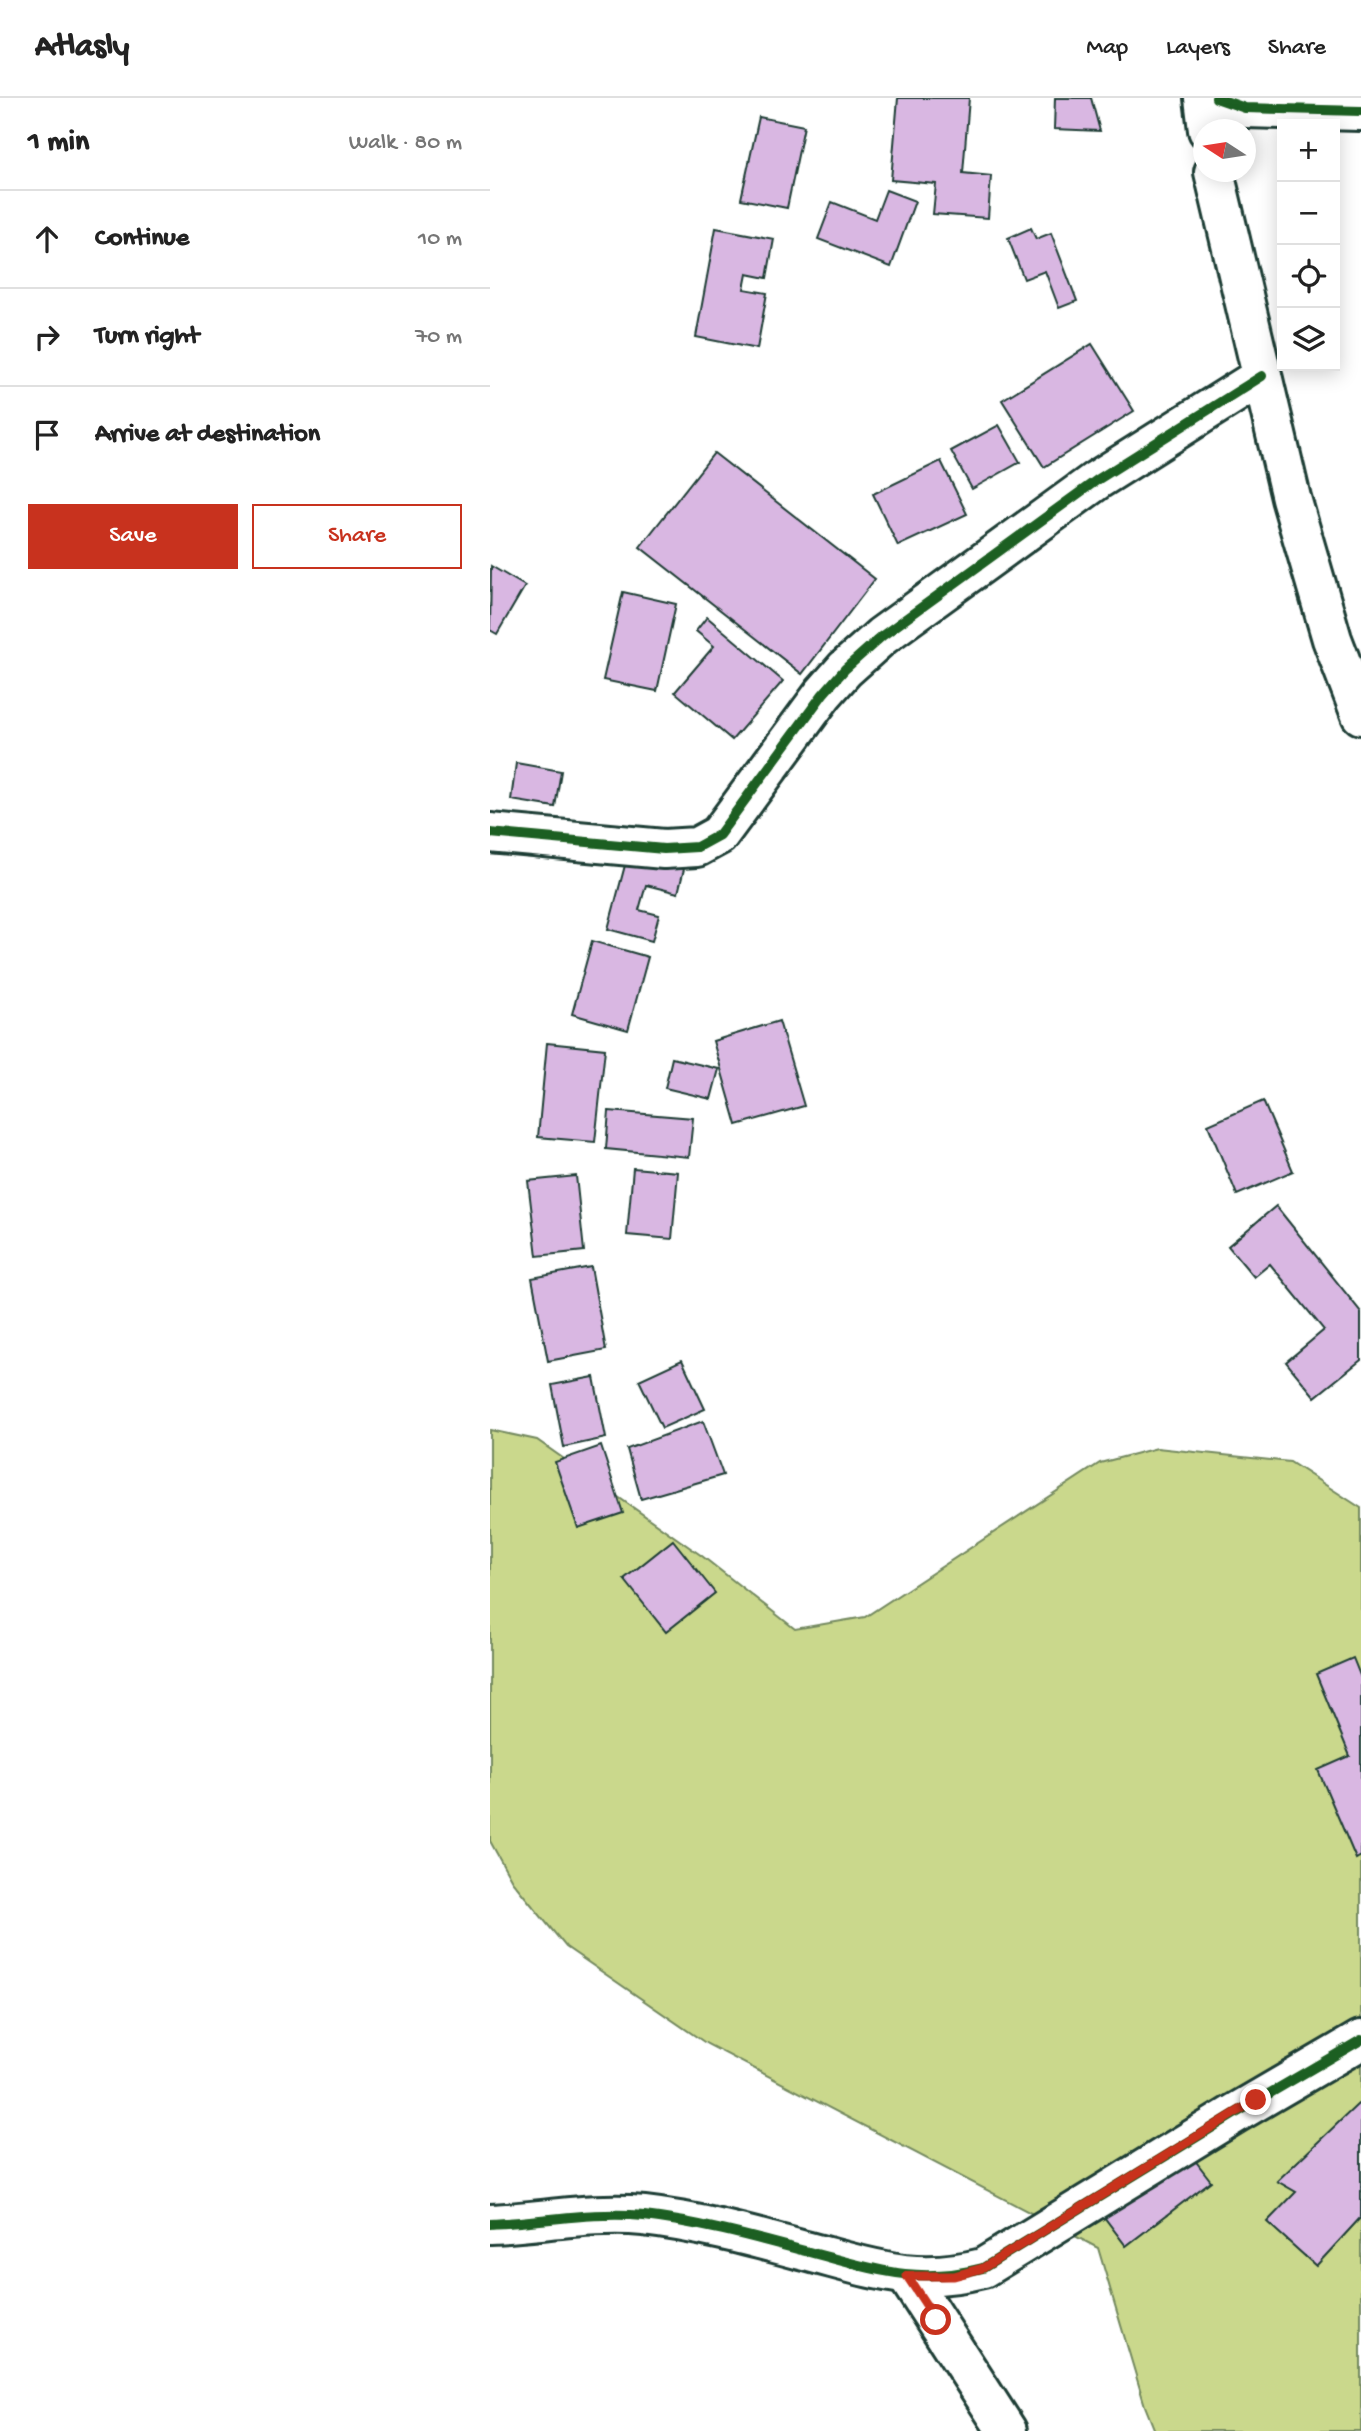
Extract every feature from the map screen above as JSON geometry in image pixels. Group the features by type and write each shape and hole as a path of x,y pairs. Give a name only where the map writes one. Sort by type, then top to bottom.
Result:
{"street":[{"path":"1204,98 1207,119"},
{"path":"1216,98 1245,108 1361,111"},
{"path":"1216,182 1291,498 1332,639 1361,715"},
{"path":"490,833 664,849 697,846 719,835 823,694 845,669 882,636 1097,480 1262,376"},
{"path":"490,2224 575,2217 643,2216 711,2227 907,2276 954,2276 983,2268 1361,2040"},
{"path":"907,2276 1007,2431"}],"green space":[{"path":"490,1430 537,1440 702,1556 795,1629 865,1617 1100,1463 1157,1448 1290,1462 1361,1508 1361,2431 1155,2431 1145,2406 1098,2248 707,2044 566,1947 512,1881 490,1841"}],"building":[{"path":"898,98 969,98 963,173 991,176 988,218 933,214 936,184 891,180"},
{"path":"1055,98 1091,98 1100,131 1054,129"},
{"path":"759,117 804,126 787,208 741,199"},
{"path":"886,190 915,201 891,267 818,239 832,202 875,219"},
{"path":"716,228 774,239 767,278 747,274 744,289 767,293 757,349 696,337"},
{"path":"1031,228 1036,239 1051,233 1077,301 1059,308 1045,271 1024,279 1008,238"},
{"path":"1092,344 1134,411 1044,467 1002,400"},
{"path":"999,425 1020,462 972,489 951,451"},
{"path":"714,453 875,579 802,674 640,547"},
{"path":"941,461 967,514 898,546 873,494"},
{"path":"491,566 525,586 497,634 490,630"},
{"path":"623,592 676,604 657,691 603,680"},
{"path":"707,617 783,681 732,740 675,692 714,646 696,631"},
{"path":"516,763 561,771 555,807 511,800"},
{"path":"628,854 684,869 678,893 646,885 639,910 659,915 652,941 608,929"},
{"path":"592,941 648,957 628,1030 572,1014"},
{"path":"779,1021 804,1106 737,1125 713,1041"},
{"path":"547,1043 605,1049 595,1142 538,1137"},
{"path":"672,1058 719,1069 711,1099 665,1088"},
{"path":"1263,1101 1293,1171 1237,1195 1208,1125"},
{"path":"609,1111 693,1118 689,1157 606,1149"},
{"path":"633,1168 678,1172 672,1239 627,1235"},
{"path":"576,1176 584,1251 537,1256 528,1181"},
{"path":"1276,1206 1361,1312 1361,1360 1315,1397 1286,1362 1324,1330 1270,1264 1254,1277 1228,1246"},
{"path":"591,1267 606,1350 548,1361 532,1278"},
{"path":"682,1360 705,1409 662,1428 639,1380"},
{"path":"594,1377 606,1438 564,1447 552,1385"},
{"path":"703,1421 723,1475 641,1499 627,1449"},
{"path":"601,1446 623,1513 578,1528 555,1462"},
{"path":"673,1540 715,1593 666,1632 624,1579"},
{"path":"1353,1658 1361,1678 1361,1856 1356,1859 1318,1770 1350,1756 1316,1674"},
{"path":"1358,2104 1361,2106 1361,2217 1316,2266 1267,2222 1296,2192 1277,2181"},
{"path":"1180,2141 1211,2181 1126,2246 1095,2205"}],"cycle path":[{"path":"1216,98 1245,108 1361,111"},
{"path":"490,833 664,849 697,847 719,835 823,694 845,669 882,636 1097,480 1262,376"},
{"path":"490,2224 586,2216 644,2216 723,2230 891,2272 934,2275 983,2268 1361,2040"}],"route":[{"path":"936,2320 907,2276 954,2276 983,2268 1256,2100"}]}
